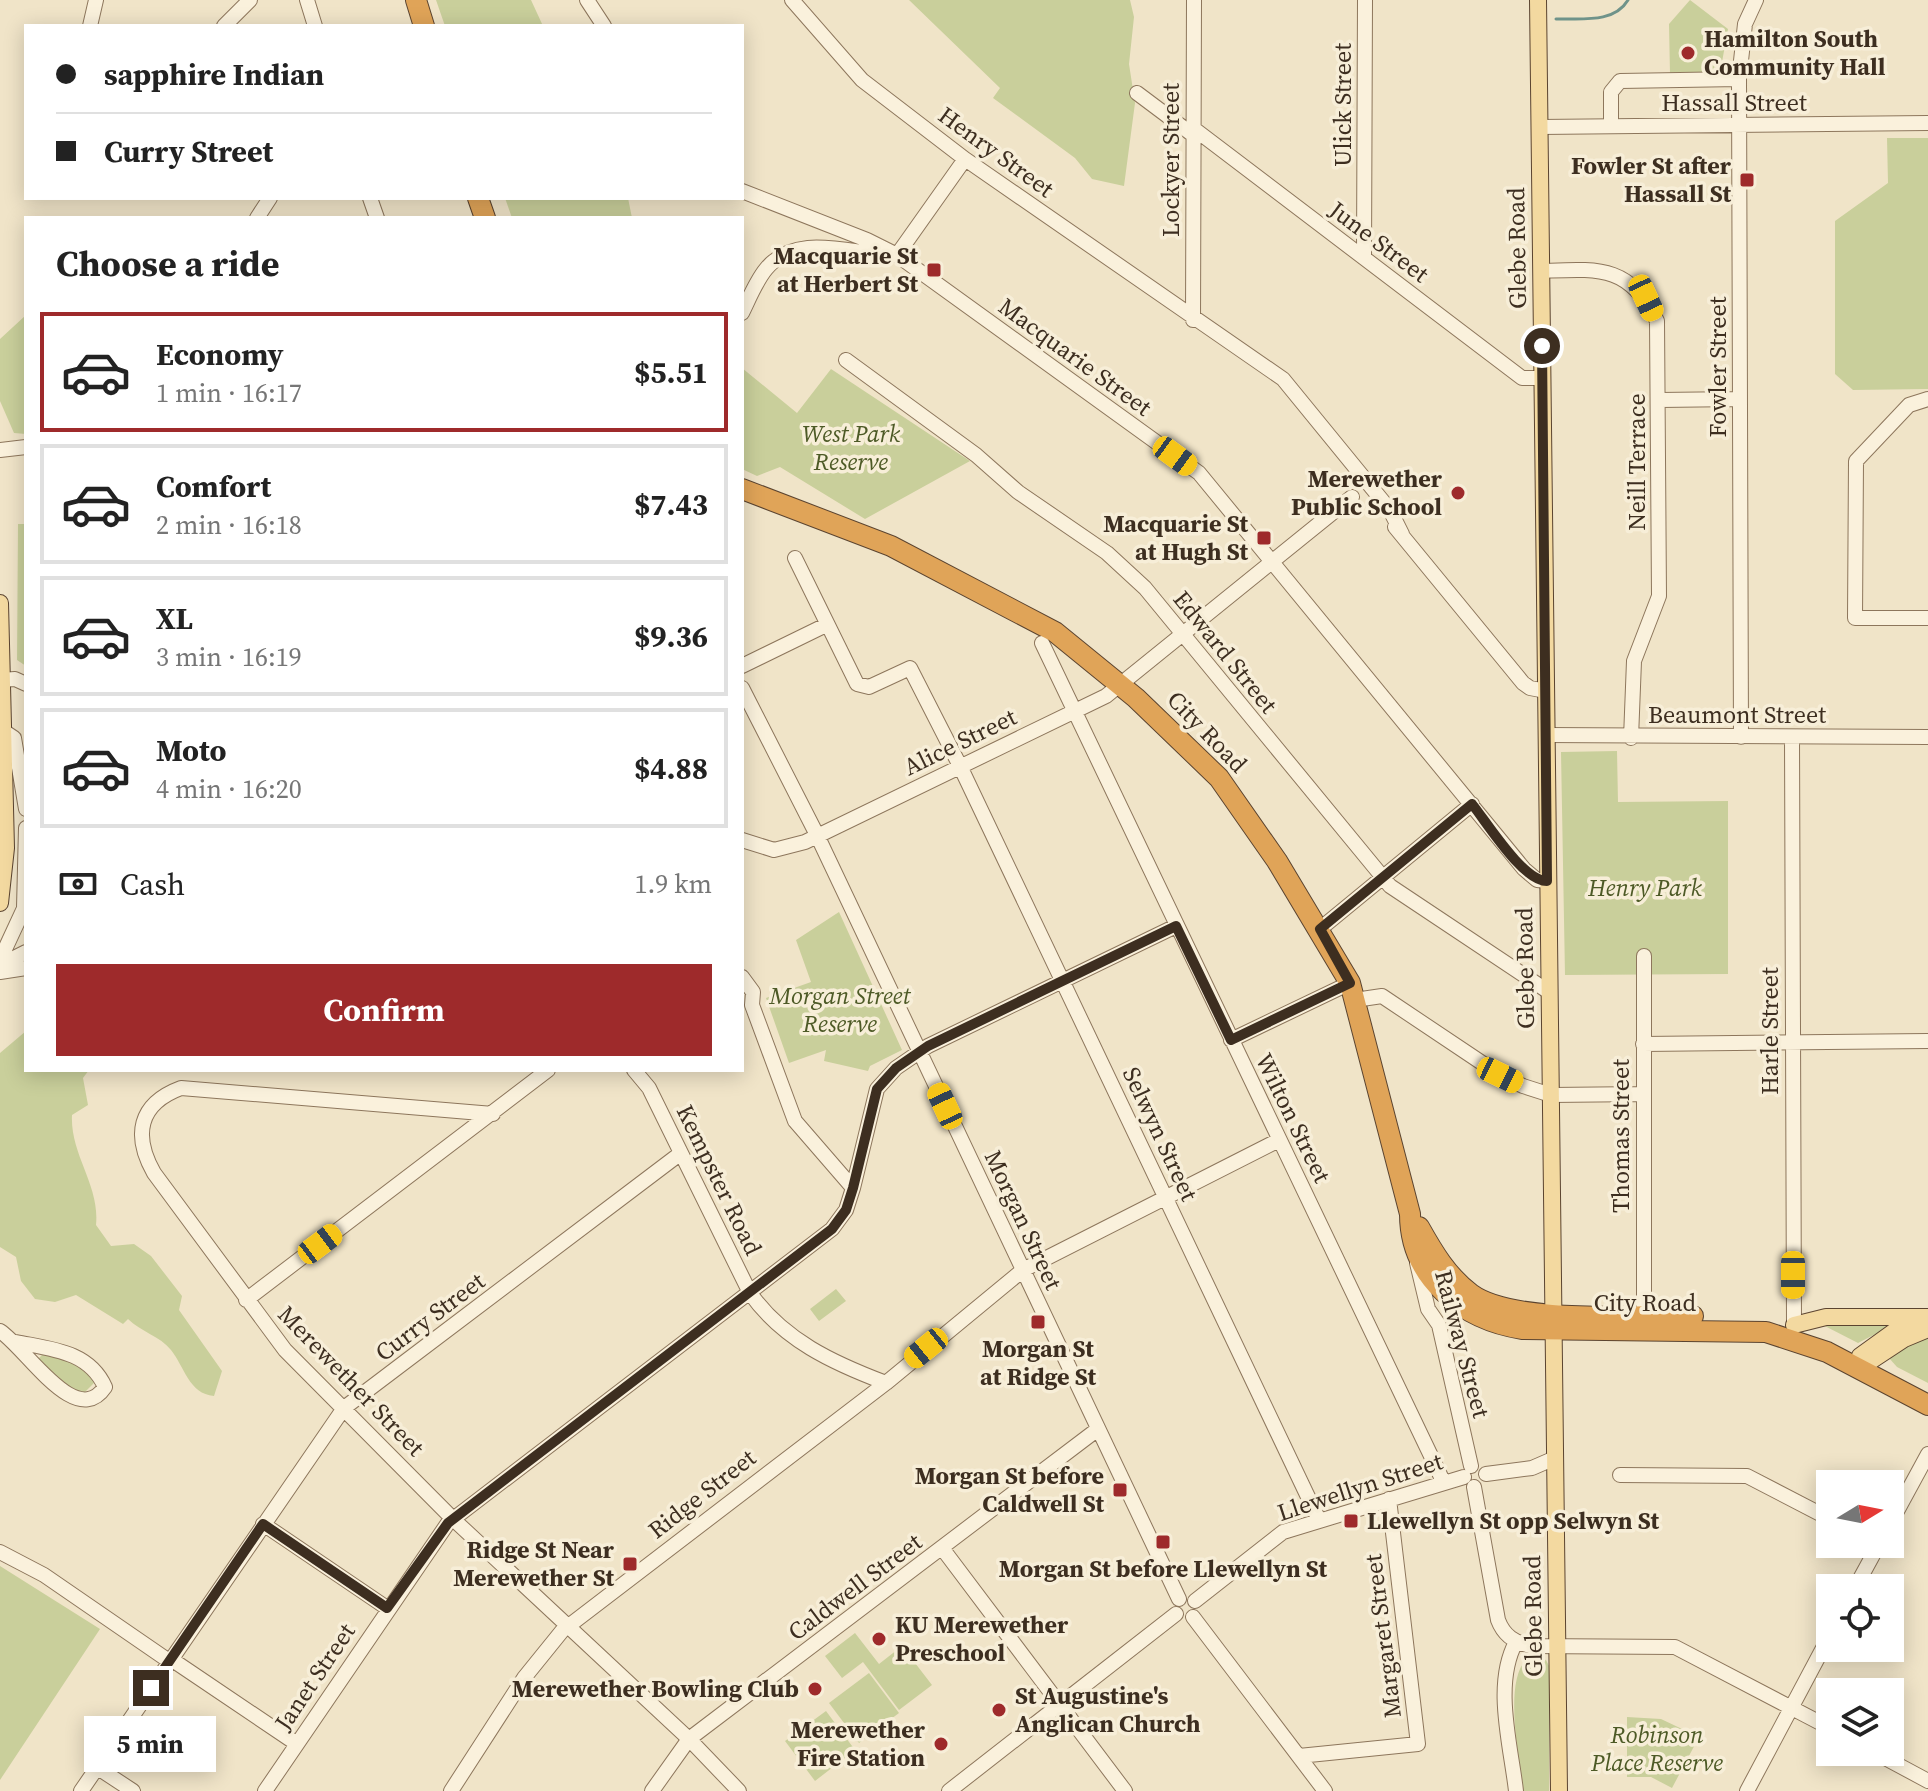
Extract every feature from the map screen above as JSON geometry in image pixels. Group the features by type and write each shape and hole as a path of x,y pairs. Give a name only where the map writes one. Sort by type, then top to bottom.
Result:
{"highway":[{"path":"416,0 423,24"},
{"name":"City Road","path":"744,490 857,532 921,560 1055,632 1121,686 1219,778 1248,816 1320,929 1353,991 1410,1223 1469,1293 1510,1311 1554,1321 1749,1330 1797,1340 1865,1362 1928,1405"},
{"path":"1554,1321 1644,1315 1741,1317 1794,1325 1928,1394"}],"main road":[{"name":"Glebe Road","path":"1538,0 1559,1791"},
{"path":"0,603 6,848 0,903"},
{"path":"1794,1325 1826,1317 1921,1317"},
{"path":"1865,1362 1921,1317"},
{"path":"1865,1362 1928,1329"}],"street":[{"path":"90,24 96,0"},
{"path":"226,24 250,0"},
{"path":"307,0 314,24"},
{"path":"587,0 603,24"},
{"name":"Henry Street","path":"792,0 862,80 965,159 1193,320 1202,332 1277,386 1523,683 1530,688 1546,691"},
{"name":"Lockyer Street","path":"1193,320 1194,0"},
{"name":"Ulick Street","path":"1364,258 1365,0"},
{"name":"Fowler Street","path":"1741,737 1739,79 1745,24 1756,0"},
{"path":"1611,126 1611,92 1620,81 1739,79"},
{"name":"June Street","path":"1137,93 1193,131 1522,378 1543,378"},
{"name":"Hassall Street","path":"1540,127 1928,123"},
{"path":"744,309 765,269 794,250 828,248 869,256 897,255 965,159"},
{"name":"Macquarie Street","path":"744,192 867,240 897,255 1199,473 1524,869 1537,880 1547,881"},
{"name":"Neill Terrace","path":"1541,271 1594,269 1614,273 1646,298 1657,321 1660,340 1659,596 1634,661 1631,738"},
{"name":"Edward Street","path":"846,360 976,455 1018,492 1107,553 1145,588 1390,886 1549,992"},
{"path":"1660,400 1739,399"},
{"path":"1928,399 1909,405 1856,461 1855,618 1928,618"},
{"path":"0,450 24,447"},
{"name":"Alice Street","path":"744,841 774,850 817,835 1075,712 1121,686 1352,497"},
{"path":"744,665 826,625 795,558"},
{"name":"Selwyn Street","path":"826,625 857,684 862,687 910,668 960,766 1319,1520"},
{"name":"Wilton Street","path":"1042,643 1443,1481"},
{"path":"1,680 15,679 24,683"},
{"name":"Morgan Street","path":"744,692 817,835 1179,1599"},
{"path":"2,730 14,738 24,797"},
{"name":"Beaumont Street","path":"1546,735 1631,738 1928,737"},
{"name":"Harle Street","path":"1792,737 1794,1325"},
{"path":"1320,929 1472,804"},
{"path":"0,962 24,908"},
{"name":"Janet Street","path":"265,1791 387,1608 453,1519 832,1229 846,1210 877,1089 893,1071 919,1052 1176,926"},
{"path":"0,962 24,953"},
{"name":"Thomas Street","path":"1644,956 1644,1315"},
{"path":"0,972 24,968"},
{"path":"744,980 753,992 747,1000 795,1121 853,1188"},
{"path":"1231,1040 1353,991 1382,996 1500,1075 1551,1095 1644,1094"},
{"path":"1643,1044 1928,1041"},
{"path":"246,1300 546,1072"},
{"name":"Kempster Road","path":"636,1072 649,1088 750,1293 762,1309 803,1345 838,1365 886,1383"},
{"name":"Merewether Street","path":"493,1114 198,1087 181,1088 158,1099 142,1129 144,1155 285,1350 453,1519 689,1739 739,1791"},
{"name":"Ridge Street","path":"452,1790 539,1656 569,1625 886,1383 1023,1270 1279,1140"},
{"name":"Curry Street","path":"81,1791 344,1408 681,1153"},
{"name":"Railway Street","path":"1410,1223 1428,1309 1439,1325 1498,1620 1503,1630 1516,1642"},
{"path":"0,1331 16,1342 55,1385 76,1400 89,1402 98,1398 105,1387 97,1370 74,1355 16,1342"},
{"name":"Caldwell Street","path":"652,1791 689,1739 1098,1429"},
{"path":"1904,1498 1928,1454"},
{"path":"1470,1476 1483,1483 1486,1474 1532,1468 1555,1458"},
{"path":"1620,1475 1747,1476 1816,1512"},
{"name":"Llewellyn Street","path":"1195,1601 1283,1532 1443,1481 1470,1476"},
{"name":"Margaret Street","path":"1299,1756 1418,1744 1389,1499"},
{"path":"263,1524 387,1608"},
{"path":"942,1548 1125,1791"},
{"path":"0,1552 44,1575 297,1744"},
{"path":"1188,1596 1195,1601 1198,1610 1193,1617 1185,1619 1176,1614 1175,1606 1179,1599 1188,1596"},
{"path":"953,1790 1176,1614"},
{"path":"1193,1617 1325,1791"},
{"path":"1516,1791 1506,1683 1509,1657 1516,1642 1577,1647 1675,1647 1816,1720"},
{"path":"1747,1791 1816,1661"},
{"path":"1899,1766 1925,1781"},
{"path":"98,1768 133,1791"}],"green space":[{"path":"436,0 531,0 542,24 444,24"},
{"path":"909,0 1130,0 1134,17 1129,64 1135,103 1124,186 1092,179 1075,158 993,98 1000,88"},
{"path":"1690,0 1728,29 1720,73 1670,74 1669,24"},
{"path":"1887,138 1928,138 1928,389 1853,390 1835,374 1835,221 1888,183"},
{"path":"506,200 628,200 632,216 511,216"},
{"path":"24,317 24,434 14,433 0,401 0,339"},
{"name":"West Park Reserve","path":"831,369 970,461 865,519 780,467 757,476 744,470 744,370 797,413"},
{"path":"18,524 24,524 24,665 17,660"},
{"name":"Henry Park","path":"1617,751 1618,802 1728,801 1728,974 1565,975 1561,752"},
{"name":"Morgan Street Reserve","path":"839,912 902,1050 870,1066 868,1071 824,1061 826,1050 789,1063 766,998 811,982 796,940"},
{"path":"24,1033 24,1072 88,1072 83,1078 88,1105 72,1115 75,1143 94,1197 96,1225 111,1246 134,1244 151,1256 182,1296 179,1310 222,1371 214,1396 193,1385 167,1345 128,1319 123,1324 76,1295 55,1302 35,1299 21,1281 16,1257 0,1247 0,1053"},
{"path":"836,1289 846,1301 819,1321 810,1309"},
{"path":"1817,1322 1895,1324 1858,1343"},
{"path":"1928,1335 1928,1383 1897,1367 1889,1358 1889,1353"},
{"path":"44,1353 66,1356 97,1380 80,1397 38,1359"},
{"path":"0,1566 100,1629 0,1780"},
{"path":"855,1633 879,1664 902,1646 932,1685 899,1710 863,1662 842,1678 825,1656"},
{"path":"1535,1655 1546,1660 1549,1666 1549,1791 1523,1791 1516,1738 1514,1716 1518,1676 1524,1662"},
{"path":"869,1673 899,1713 859,1743 829,1703"},
{"path":"826,1711 855,1750 815,1781 785,1741"},
{"name":"Robinson Place Reserve","path":"1627,1717 1661,1719 1699,1737 1672,1788 1651,1777 1627,1777"}],"waterway":[{"path":"1556,19 1605,16 1622,8 1628,0"}],"place":[{"name":"Hamilton South Community Hall","path":"1688,53"},
{"name":"Fowler St after Hassall St","path":"1747,180"},
{"name":"Macquarie St at Herbert St","path":"934,270"},
{"name":"Merewether Public School","path":"1458,493"},
{"name":"Macquarie St at Hugh St","path":"1264,538"},
{"name":"Morgan St at Ridge St","path":"1038,1322"},
{"name":"Morgan St before Caldwell St","path":"1120,1490"},
{"name":"Llewellyn St opp Selwyn St","path":"1351,1521"},
{"name":"Morgan St before Llewellyn St","path":"1163,1542"},
{"name":"Ridge St Near Merewether St","path":"630,1564"},
{"name":"KU Merewether Preschool","path":"879,1639"},
{"name":"Merewether Bowling Club","path":"815,1689"},
{"name":"St Augustine's Anglican Church","path":"999,1710"},
{"name":"Merewether Fire Station","path":"941,1744"}],"route":[{"path":"151,1688 263,1524 387,1608 448,1523 832,1229 846,1210 877,1089 896,1068 928,1046 1176,926 1231,1040 1350,983 1320,929 1472,804 1524,869 1537,880 1547,881 1542,346"}]}
